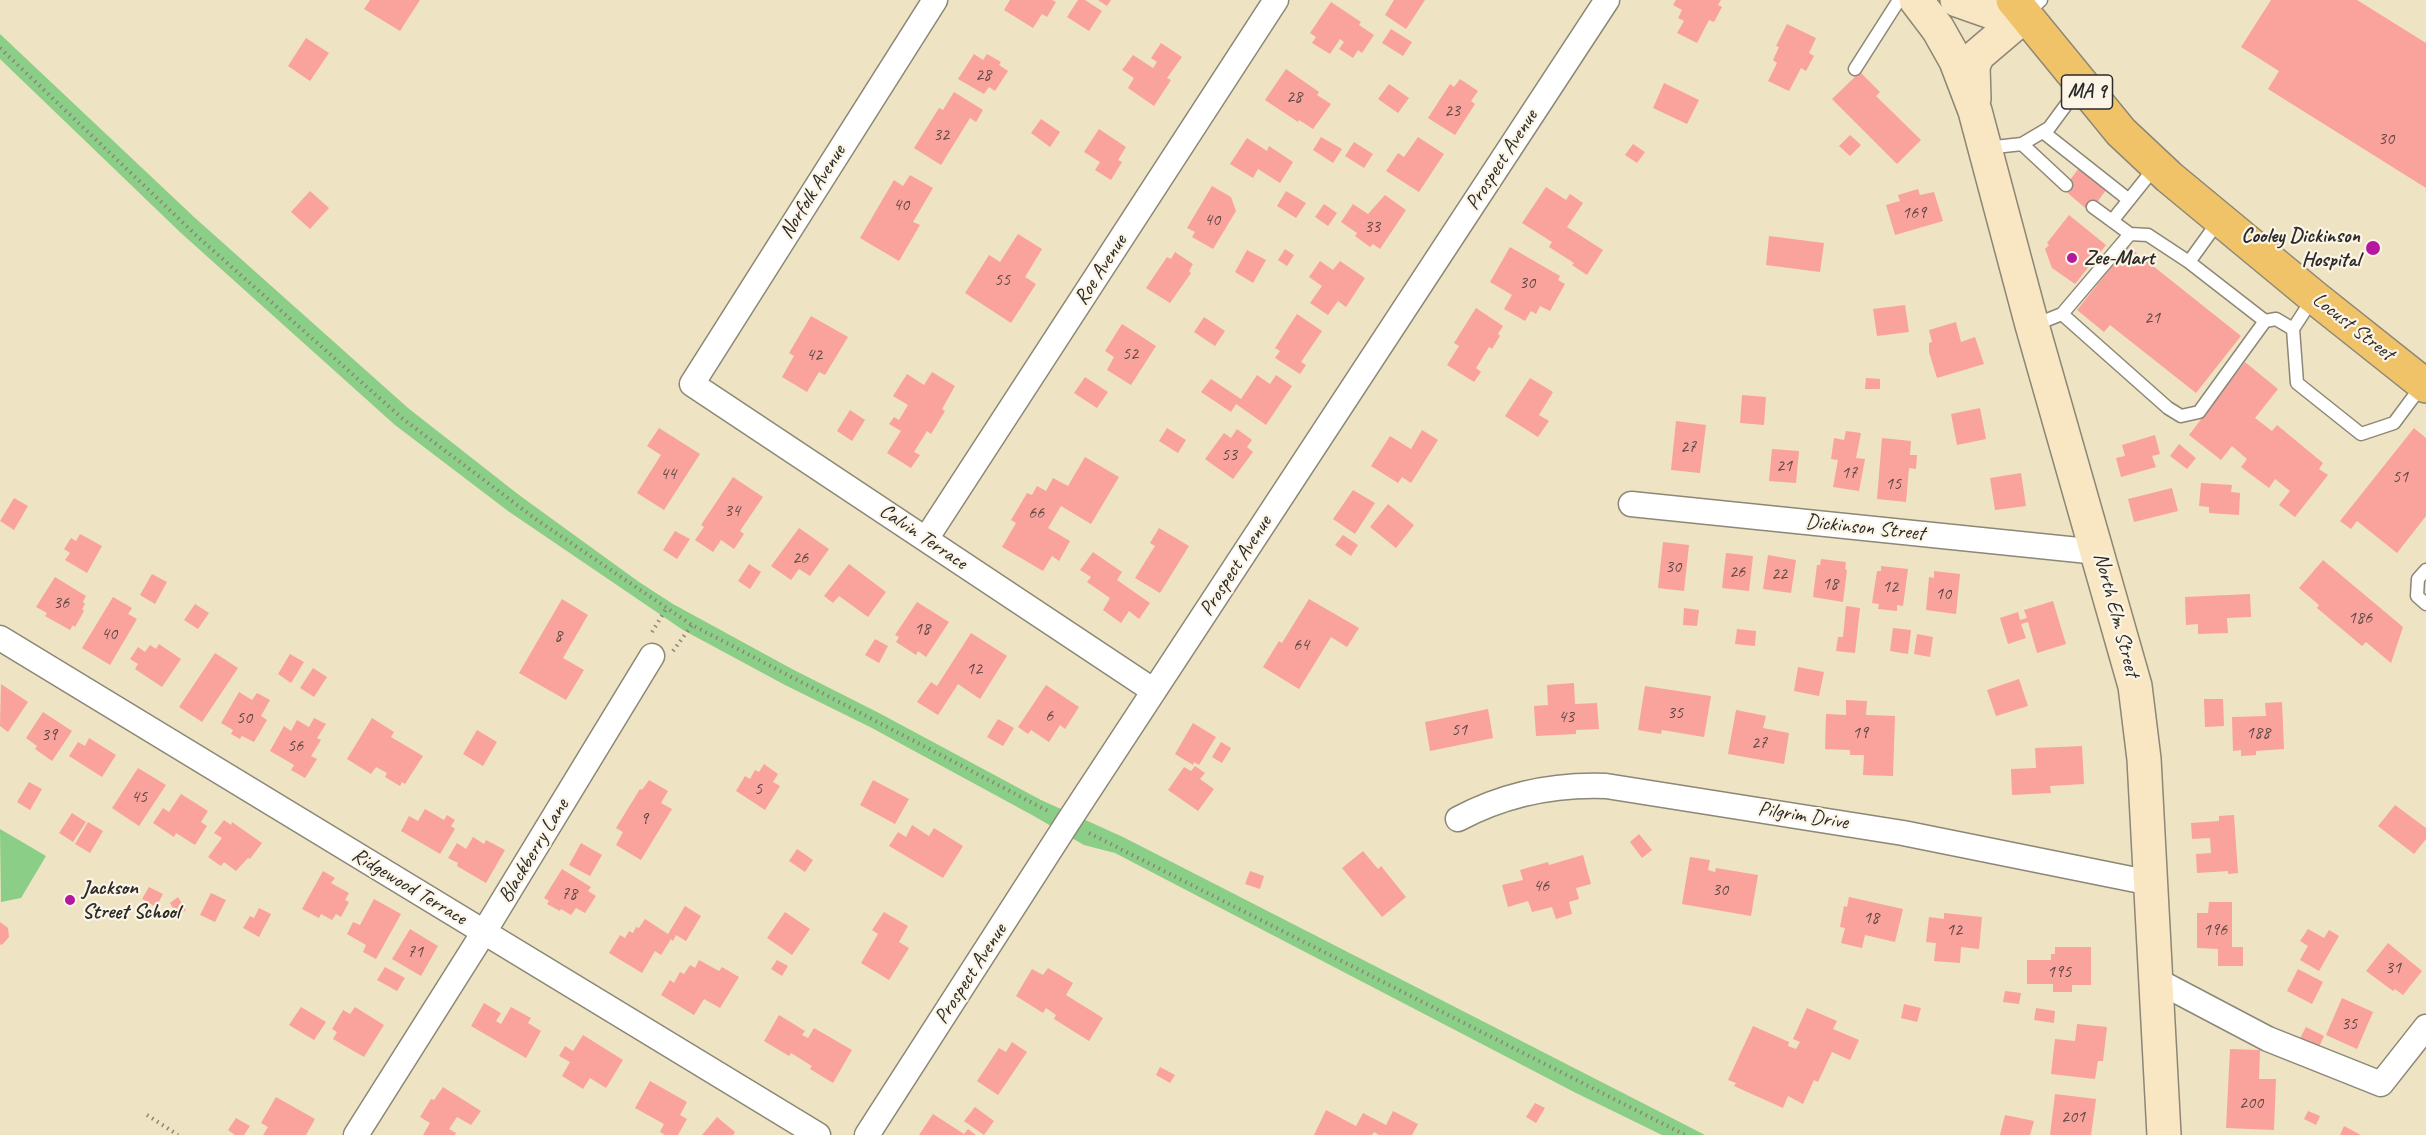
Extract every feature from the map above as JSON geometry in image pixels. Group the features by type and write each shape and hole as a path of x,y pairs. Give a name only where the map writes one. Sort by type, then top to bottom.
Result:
{"highway":[{"name":"MA 9","path":"2026,5 2081,85 2121,132 2162,171"},
{"name":"Locust Street","path":"2162,171 2425,385"}],"main road":[{"name":"North Elm Street","path":"1916,0 1938,29 1956,61 2047,320 2098,552 2135,686 2144,759 2164,1135"},
{"path":"1957,0 1994,13 2026,5"},
{"name":"North Elm Street","path":"1975,111 1972,77 1978,55 2026,5"}],"street":[{"name":"Norfolk Avenue","path":"692,384 934,0"},
{"name":"Roe Avenue","path":"926,539 1275,0"},
{"name":"Prospect Avenue","path":"867,1135 1154,691 1607,0"},
{"name":"Calvin Terrace","path":"692,384 1154,691"},
{"name":"Dickinson Street","path":"1631,504 2098,552"},
{"name":"Ridgewood Terrace","path":"0,638 818,1135"},
{"name":"Blackberry Lane","path":"356,1135 484,932 652,656"},
{"name":"Pilgrim Drive","path":"1458,819 1485,804 1523,793 1573,785 1606,786 1903,833 2151,883"},
{"path":"2156,980 2268,1039 2381,1084 2426,1027"}],"lane":[{"path":"1855,69 1899,0"},
{"path":"1985,148 2022,144 2043,132 2049,128 2081,85"},
{"path":"2043,132 2128,200"},
{"path":"2022,144 2066,185"},
{"path":"2112,222 2128,200 2162,171"},
{"path":"2093,207 2130,234 2148,235 2189,262 2265,321"},
{"path":"2189,262 2220,219"},
{"path":"2130,234 2047,320 2181,416 2199,412 2265,321 2276,319 2293,329"},
{"path":"2314,297 2293,329 2297,384 2361,434 2394,423 2425,385"},
{"path":"2426,570 2418,579 2417,596 2426,604"}],"path":[{"path":"0,48 199,238 403,418 537,520 692,625 1056,816"},
{"path":"1087,832 1685,1135"},
{"path":"147,1114 178,1135"}],"green space":[{"path":"0,34 194,217 408,408 519,495 673,604 1041,800 1123,837 1705,1135 1662,1135 1576,1093 1115,853 1084,845 872,728 785,685 683,630 508,511 395,425 181,233 0,59"},
{"path":"0,829 46,856 21,898 1,902"}],"building":[{"path":"370,0 420,0 400,31 364,9"},
{"path":"1010,0 1052,0 1056,2 1047,17 1042,14 1033,28 1004,10"},
{"path":"1078,0 1085,0 1102,11 1089,31 1067,17"},
{"path":"1098,0 1111,0 1107,6"},
{"path":"1394,0 1425,0 1406,29 1385,15"},
{"path":"1676,0 1721,0 1718,5 1722,7 1714,22 1709,20 1697,43 1677,33 1684,21 1678,18 1682,10 1673,5"},
{"path":"2271,0 2357,0 2426,43 2426,188 2268,89 2279,71 2241,47"},
{"path":"1331,2 1361,22 1359,25 1374,35 1362,53 1358,50 1353,58 1339,49 1344,42 1340,39 1330,54 1312,43 1316,37 1310,33"},
{"path":"1787,24 1816,38 1809,53 1814,56 1806,71 1801,68 1789,91 1768,81 1777,63 1773,60 1779,47 1776,46"},
{"path":"1391,29 1412,42 1403,56 1382,43"},
{"path":"306,38 329,53 310,81 288,66"},
{"path":"1161,43 1182,57 1167,78 1171,80 1154,106 1128,88 1134,78 1122,70 1133,55 1153,68 1157,62 1151,58"},
{"path":"974,54 983,60 987,54 1001,62 999,65 1008,71 995,91 989,87 984,94 958,79"},
{"path":"1286,69 1319,92 1317,95 1331,104 1313,129 1265,100"},
{"path":"1860,72 1880,92 1876,96 1921,140 1897,164 1832,99"},
{"path":"1460,79 1478,91 1471,101 1475,104 1455,135 1428,118 1450,84 1454,87"},
{"path":"1664,83 1699,100 1687,124 1653,108"},
{"path":"1389,84 1409,98 1398,113 1378,99"},
{"path":"954,92 983,110 976,122 970,118 941,165 914,148 939,108 943,110"},
{"path":"1041,119 1060,132 1050,147 1031,133"},
{"path":"1099,129 1126,147 1118,160 1122,162 1111,180 1095,170 1100,162 1084,152"},
{"path":"1850,135 1861,145 1850,156 1839,146"},
{"path":"1321,137 1342,149 1333,163 1313,150"},
{"path":"1418,137 1444,154 1419,192 1386,171 1398,153 1404,157"},
{"path":"1247,138 1267,151 1269,146 1293,162 1280,183 1258,169 1253,178 1230,164"},
{"path":"1354,142 1373,154 1364,168 1345,156"},
{"path":"1633,144 1645,152 1637,163 1625,155"},
{"path":"2079,168 2106,190 2090,212 2063,189"},
{"path":"910,175 933,188 913,222 920,225 899,261 860,238 894,180 903,186"},
{"path":"1212,186 1231,197 1236,211 1213,249 1192,237 1195,232 1187,228"},
{"path":"1546,187 1566,200 1570,194 1583,203 1567,227 1603,250 1587,275 1572,265 1574,263 1549,247 1552,242 1522,223"},
{"path":"1918,189 1920,195 1934,192 1943,221 1895,235 1886,205 1900,201 1898,195"},
{"path":"310,191 329,208 310,229 291,212"},
{"path":"1286,191 1306,203 1296,218 1277,206"},
{"path":"1385,195 1406,210 1380,249 1373,244 1370,247 1355,236 1357,233 1341,222 1353,204 1368,214"},
{"path":"1324,204 1337,213 1328,226 1315,217"},
{"name":"Zee-Mart","path":"2069,215 2106,245 2075,284 2052,268 2045,249 2049,245 2047,243"},
{"path":"1018,234 1042,249 1025,277 1036,284 1011,323 965,293 989,255 1000,262"},
{"path":"1769,236 1824,243 1820,272 1766,265"},
{"path":"2128,246 2241,336 2196,393 2110,325 2104,332 2077,310"},
{"path":"1510,247 1560,276 1558,280 1565,284 1550,311 1540,306 1536,314 1531,311 1525,321 1504,309 1512,295 1490,282"},
{"path":"1285,249 1294,255 1287,266 1278,260"},
{"path":"1247,250 1266,260 1253,283 1235,272"},
{"path":"1175,252 1193,264 1189,271 1191,273 1170,303 1146,288 1167,257 1171,259"},
{"path":"1320,261 1333,270 1340,261 1365,278 1346,307 1338,301 1328,315 1310,303 1322,286 1309,277"},
{"path":"1905,305 1909,332 1877,336 1873,309"},
{"path":"1476,308 1503,326 1492,349 1489,347 1476,368 1481,372 1474,382 1447,365 1459,346 1454,343"},
{"path":"1297,314 1322,331 1301,362 1306,365 1300,374 1275,358 1280,351 1275,348"},
{"path":"811,316 848,337 825,375 819,372 807,392 782,377 794,356 789,353"},
{"path":"1204,317 1225,331 1215,346 1194,332"},
{"path":"1956,322 1961,342 1975,337 1984,364 1937,378 1929,352 1929,343 1932,342 1929,330"},
{"path":"1122,324 1156,346 1131,385 1107,370 1114,357 1105,351"},
{"path":"2245,362 2278,389 2255,418 2272,431 2277,425 2323,463 2319,469 2328,475 2295,517 2279,505 2290,491 2275,479 2269,488 2241,467 2247,459 2232,446 2221,460 2189,435"},
{"path":"932,372 955,386 942,409 945,411 931,434 927,431 914,452 920,455 911,468 887,453 901,431 889,424 894,417 899,420 908,405 893,396 907,374 924,385"},
{"path":"1257,375 1270,384 1276,375 1292,386 1266,425 1236,404 1231,412 1201,392 1211,379 1241,399"},
{"path":"1085,377 1108,392 1097,408 1074,393"},
{"path":"1530,378 1553,392 1539,415 1549,421 1538,437 1505,416"},
{"path":"1866,378 1880,379 1880,389 1865,389"},
{"path":"1742,395 1766,397 1764,425 1740,423"},
{"path":"1980,408 1986,439 1957,445 1951,414"},
{"path":"850,410 865,420 852,441 837,431"},
{"path":"1676,421 1706,425 1700,473 1671,470"},
{"path":"659,428 700,454 664,510 637,493 661,455 647,446"},
{"path":"1167,428 1186,440 1178,453 1159,441"},
{"path":"2414,428 2426,438 2426,516 2397,553 2357,521 2351,529 2340,521"},
{"path":"1237,429 1252,440 1247,447 1253,452 1233,479 1205,459 1224,433 1231,438"},
{"path":"1422,430 1438,440 1411,483 1402,477 1398,483 1371,466 1390,436 1411,449"},
{"path":"1846,431 1861,433 1856,458 1865,459 1859,491 1833,487 1838,460 1831,459 1834,438 1844,440"},
{"path":"2155,435 2160,454 2152,456 2156,467 2121,477 2116,458 2125,456 2122,445"},
{"path":"1882,438 1911,441 1910,455 1917,455 1916,469 1909,468 1906,502 1877,499"},
{"path":"2179,444 2196,458 2187,469 2170,456"},
{"path":"1772,449 1799,451 1796,483 1769,481"},
{"path":"1085,457 1119,477 1091,524 1061,506 1048,528 1070,541 1059,561 1052,556 1043,571 1002,547 1016,523 1011,520 1027,493 1032,495 1037,486 1046,491 1053,478 1068,486"},
{"path":"2021,473 2026,506 1995,510 1990,478"},
{"path":"733,477 763,497 740,531 744,534 734,549 721,540 713,552 695,540 704,527 701,525"},
{"path":"2201,483 2232,485 2231,492 2240,493 2239,515 2209,513 2209,507 2199,506"},
{"path":"2172,488 2178,511 2134,522 2128,499"},
{"path":"1353,490 1375,503 1355,534 1333,519"},
{"path":"14,498 28,506 14,530 0,521"},
{"path":"1388,504 1414,525 1396,548 1370,527"},
{"path":"799,528 829,549 810,576 799,569 791,580 771,566"},
{"path":"1159,528 1189,546 1160,593 1135,578 1155,546 1150,543"},
{"path":"675,531 690,539 677,559 663,550"},
{"path":"80,534 102,546 87,573 65,560 70,553 64,549 71,538 76,541"},
{"path":"1343,535 1358,545 1351,556 1335,545"},
{"path":"1663,542 1689,545 1684,591 1658,588"},
{"path":"1093,552 1122,572 1117,580 1150,603 1139,619 1129,611 1121,623 1103,610 1110,598 1087,582 1091,577 1080,570"},
{"path":"1726,553 1753,556 1749,591 1722,588"},
{"path":"1768,555 1796,560 1791,593 1763,589"},
{"path":"1821,559 1846,562 1843,602 1813,597 1817,565 1820,565"},
{"path":"2323,560 2403,627 2391,663 2366,642 2362,646 2317,608 2319,605 2299,588"},
{"path":"749,564 761,572 750,589 738,581"},
{"path":"849,564 886,592 868,617 839,596 833,603 824,596"},
{"path":"1881,566 1908,569 1903,606 1897,605 1897,611 1878,609 1879,604 1872,603 1877,571 1881,571"},
{"path":"1934,571 1960,574 1956,614 1926,610 1929,577 1934,578"},
{"path":"152,574 167,582 155,604 140,595"},
{"path":"55,577 86,596 82,609 84,611 75,627 73,625 70,630 45,616 47,613 36,607"},
{"path":"2250,594 2251,617 2227,618 2228,633 2198,634 2198,624 2186,625 2185,597"},
{"path":"113,597 132,608 128,614 137,619 110,665 82,648"},
{"path":"562,599 588,615 563,658 584,670 566,700 519,673"},
{"path":"1309,599 1359,628 1347,647 1331,637 1299,689 1263,667 1279,641 1282,643"},
{"path":"2053,601 2066,644 2037,653 2028,622 2021,624 2026,638 2008,644 2000,618 2018,612 2020,620 2027,618 2024,610"},
{"path":"917,602 949,622 926,657 918,651 916,655 896,642 899,637 895,635"},
{"path":"195,604 209,613 198,629 184,620"},
{"path":"1846,606 1860,608 1855,653 1836,651 1838,637 1843,637"},
{"path":"1684,608 1699,610 1697,626 1683,625"},
{"path":"1893,628 1911,630 1908,654 1890,651"},
{"path":"1737,629 1756,631 1755,646 1735,644"},
{"path":"971,633 1007,656 980,699 958,684 938,715 917,702 931,682 937,686"},
{"path":"1917,634 1933,637 1930,657 1914,654"},
{"path":"875,639 888,646 879,663 865,655"},
{"path":"159,644 181,659 162,687 135,669 138,664 130,659 138,647 145,652 150,645 156,649"},
{"path":"215,653 238,668 202,722 179,707"},
{"path":"290,654 304,662 291,683 278,674"},
{"path":"1798,667 1824,672 1819,696 1794,691"},
{"path":"313,668 327,677 314,697 300,688"},
{"path":"2019,679 2028,706 1996,716 1987,690"},
{"path":"1574,683 1575,704 1597,703 1599,729 1576,730 1576,734 1536,736 1534,706 1548,705 1547,685"},
{"path":"1,684 28,702 8,732 0,726"},
{"path":"1046,685 1079,707 1065,729 1060,725 1049,742 1031,730 1028,734 1018,727"},
{"path":"1645,686 1711,696 1704,737 1662,730 1661,734 1638,730"},
{"path":"239,692 252,700 257,693 270,700 261,716 267,720 254,742 231,734 233,730 221,723"},
{"path":"2204,699 2223,699 2224,726 2205,727"},
{"path":"1846,700 1867,701 1866,715 1895,716 1893,776 1863,775 1864,755 1850,755 1850,750 1825,749 1826,714 1846,715"},
{"path":"2282,702 2284,749 2256,751 2256,755 2241,756 2241,750 2233,751 2232,717 2266,716 2265,703"},
{"path":"1488,709 1493,738 1430,751 1425,722"},
{"path":"1736,710 1766,716 1763,728 1789,733 1784,764 1728,754"},
{"path":"43,712 72,731 52,761 35,749 37,746 26,738"},
{"path":"314,718 326,724 317,738 321,740 311,756 317,759 305,778 291,770 294,765 270,751 284,726 291,731 297,720 309,727"},
{"path":"372,718 394,732 391,737 423,756 405,784 402,782 400,786 385,777 387,773 376,767 371,774 347,759"},
{"path":"998,719 1014,728 1003,746 987,737"},
{"path":"1193,723 1216,737 1199,765 1194,762 1193,765 1175,754"},
{"path":"477,730 497,742 483,766 463,754"},
{"path":"89,738 116,755 102,777 69,756 78,742 85,746"},
{"path":"1221,742 1231,748 1222,763 1212,757"},
{"path":"2082,746 2084,784 2050,786 2051,793 2012,795 2011,769 2036,768 2035,748"},
{"path":"764,764 778,774 773,782 780,786 765,810 736,791 745,776 750,779 755,770 759,772"},
{"path":"1195,766 1205,773 1200,779 1214,789 1198,811 1168,790 1184,767 1191,771"},
{"path":"138,768 166,785 139,826 112,808"},
{"path":"649,780 668,791 661,803 672,809 641,860 616,845 623,832 616,828 640,789 642,790"},
{"path":"873,780 909,799 895,824 860,805"},
{"path":"29,782 42,789 30,810 17,802"},
{"path":"181,794 208,811 201,822 207,826 195,845 176,833 174,837 153,823 163,808 169,812"},
{"path":"2395,805 2426,828 2426,839 2414,854 2378,826"},
{"path":"425,809 444,820 447,815 455,820 451,826 455,829 440,854 401,831 409,816 418,821"},
{"path":"72,813 86,822 73,842 59,833"},
{"path":"2234,815 2238,873 2228,874 2228,871 2197,873 2196,854 2211,853 2210,838 2192,839 2191,823 2219,821 2219,816"},
{"path":"224,820 231,825 232,822 262,843 250,859 248,858 236,871 224,862 221,866 208,857 222,838 214,833"},
{"path":"88,822 103,831 90,853 75,844"},
{"path":"912,825 929,836 934,828 963,846 943,878 889,846 898,832 906,837"},
{"path":"1639,834 1652,850 1642,858 1630,842"},
{"path":"473,837 484,844 486,840 505,850 486,883 448,858 457,843 466,849"},
{"path":"581,843 602,855 590,876 569,865"},
{"path":"797,849 813,860 805,872 789,861"},
{"path":"1363,851 1378,869 1381,866 1406,897 1382,917 1342,868"},
{"path":"1583,855 1591,884 1576,888 1579,899 1569,902 1572,914 1556,919 1552,907 1532,912 1528,901 1508,907 1502,885 1523,880 1520,870 1548,862 1549,865"},
{"path":"1690,857 1710,860 1708,870 1715,872 1716,868 1758,875 1751,916 1682,904"},
{"path":"562,869 591,887 588,891 596,896 585,913 576,908 571,915 547,904 549,901 544,898"},
{"path":"323,871 335,878 331,883 349,893 345,900 349,902 341,917 336,914 332,920 321,914 319,918 302,909"},
{"path":"1250,871 1264,876 1260,889 1245,884"},
{"path":"149,887 163,894 156,907 142,899"},
{"path":"211,893 226,900 215,922 200,915"},
{"path":"178,897 186,910 178,916 170,903"},
{"path":"1849,897 1903,909 1895,942 1865,935 1862,948 1841,943 1845,928 1840,927 1844,906 1847,907"},
{"path":"374,899 401,914 376,959 363,952 366,945 347,934 353,922 360,925"},
{"path":"2209,902 2232,902 2232,947 2243,947 2243,966 2218,966 2218,949 2197,948 2197,913 2208,913"},
{"path":"685,906 701,916 686,941 676,935 661,955 655,951 642,973 609,953 620,935 625,938 629,931 633,933 645,919 668,934"},
{"path":"259,908 271,914 259,937 243,928 250,916 254,918"},
{"path":"785,912 810,929 792,955 767,938"},
{"path":"884,912 908,926 899,942 909,948 889,980 861,963 878,934 872,930"},
{"path":"1944,913 1982,917 1979,949 1961,947 1960,963 1934,961 1936,943 1926,942 1929,917 1944,919"},
{"path":"0,922 8,928 9,937 0,945"},
{"path":"410,929 438,946 421,976 392,959"},
{"path":"2308,929 2324,938 2329,930 2339,936 2319,971 2300,960 2308,946 2300,941"},
{"path":"2388,943 2422,971 2403,995 2395,989 2393,991 2366,971"},
{"path":"2055,947 2091,947 2091,985 2072,985 2072,992 2053,992 2053,984 2027,984 2027,960 2051,960 2051,954 2055,954"},
{"path":"699,960 719,971 722,967 739,977 720,1008 704,999 694,1015 661,995 670,980 674,983 680,972 684,974 690,965 695,968"},
{"path":"777,960 788,966 782,976 771,969"},
{"path":"385,967 405,978 397,991 377,980"},
{"path":"1048,968 1073,983 1066,995 1103,1018 1089,1041 1054,1019 1056,1015 1046,1008 1043,1013 1016,996 1032,969 1043,975"},
{"path":"2298,969 2323,982 2312,1004 2287,991"},
{"path":"2005,991 2021,993 2019,1004 2003,1002"},
{"path":"2342,998 2373,1012 2357,1049 2326,1035"},
{"path":"484,1003 501,1013 496,1021 501,1024 511,1007 531,1018 528,1023 541,1031 526,1058 471,1026"},
{"path":"1904,1004 1921,1008 1917,1022 1901,1018"},
{"path":"301,1007 326,1022 314,1040 289,1025"},
{"path":"355,1007 384,1025 364,1057 333,1039 337,1032 332,1029 343,1010 350,1014"},
{"path":"1807,1008 1837,1021 1833,1029 1859,1040 1850,1060 1832,1052 1818,1082 1814,1080 1803,1104 1788,1096 1783,1108 1734,1086 1736,1083 1728,1080 1753,1026 1789,1042 1788,1046 1796,1049 1800,1042 1793,1039"},
{"path":"2036,1008 2055,1011 2054,1023 2034,1020"},
{"path":"779,1015 805,1031 802,1035 808,1038 814,1028 852,1050 833,1083 810,1069 812,1066 791,1053 789,1056 764,1041"},
{"path":"2077,1024 2107,1027 2103,1061 2098,1061 2095,1079 2051,1074 2055,1039 2075,1041"},
{"path":"2306,1027 2324,1036 2318,1049 2299,1040"},
{"path":"583,1035 623,1060 606,1088 590,1078 583,1089 562,1076 570,1062 559,1056 565,1046 573,1051"},
{"path":"1012,1042 1027,1052 998,1095 977,1081 999,1048 1006,1052"},
{"path":"2230,1049 2260,1050 2259,1079 2276,1079 2274,1130 2226,1128"},
{"path":"1160,1067 1175,1075 1170,1083 1156,1075"},
{"path":"650,1081 687,1102 680,1115 687,1119 678,1135 665,1135 660,1132 664,1124 635,1108"},
{"path":"443,1087 481,1111 471,1125 457,1117 449,1129 456,1133 455,1135 423,1135 430,1123 420,1117 431,1099 434,1100"},
{"path":"2055,1094 2096,1099 2091,1135 2050,1135"},
{"path":"276,1097 315,1119 306,1135 263,1135 268,1127 261,1123"},
{"path":"1535,1103 1545,1108 1536,1123 1526,1117"},
{"path":"975,1107 994,1121 984,1135 964,1121"},
{"path":"1326,1110 1356,1126 1363,1113 1386,1125 1393,1111 1418,1124 1412,1135 1379,1135 1374,1132 1372,1135 1314,1135"},
{"path":"2308,1111 2320,1116 2316,1125 2304,1119"},
{"path":"933,1114 964,1134 968,1129 976,1135 919,1135"},
{"path":"2005,1115 2034,1121 2030,1135 2000,1135"},
{"path":"717,1117 735,1132 733,1135 702,1135"},
{"path":"236,1118 250,1126 244,1135 235,1135 228,1130"},
{"path":"2344,1126 2361,1135 2340,1135"}],"place":[{"name":"Cooley Dickinson Hospital","path":"2373,248"},
{"name":"Zee-Mart","path":"2072,258"},
{"name":"Jackson Street School","path":"70,900"}]}
